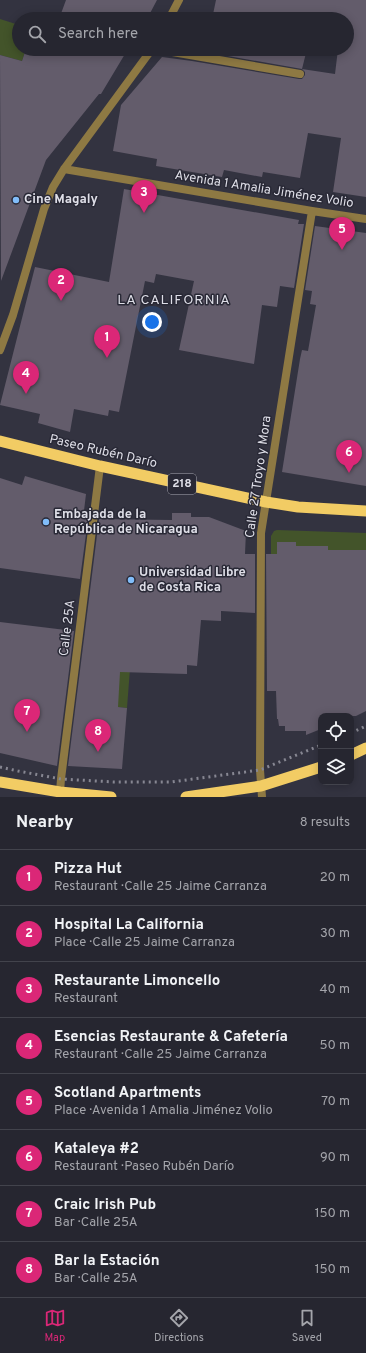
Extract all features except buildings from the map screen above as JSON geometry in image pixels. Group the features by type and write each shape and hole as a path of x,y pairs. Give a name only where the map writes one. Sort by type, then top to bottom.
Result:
{"highway":[{"name":"Paseo Rubén Darío","path":"0,441 100,466 266,502 298,507 366,511"},
{"path":"354,754 366,748"},
{"path":"186,797 261,792 318,768"},
{"path":"0,782 60,792 111,797"}],"street":[{"path":"173,12 179,0"},
{"path":"0,350 13,315 44,209 53,187 64,169 147,56"},
{"path":"196,56 300,74"},
{"name":"Avenida 1 Amalia Jiménez Volio","path":"64,169 366,219"},
{"name":"Calle 27 Troyo y Mora","path":"261,792 261,533 312,211"},
{"name":"Calle 25A","path":"60,792 100,466"}],"green space":[{"path":"0,19 12,23 12,56 24,56 22,61 0,55"},
{"path":"274,531 366,533 366,550 328,550 328,546 296,546 296,542 277,542 277,554 271,554 271,536"},
{"path":"131,656 127,708 77,703 120,664"}],"railway":[{"path":"354,732 366,726"},
{"path":"0,767 61,779 114,782 171,782 260,770 318,746"}],"place":[{"name":"Cine Magaly","path":"16,200"},
{"name":"Restaurante Limoncello","path":"144,213"},
{"name":"Scotland Apartments","path":"342,250"},
{"name":"Hospital La California","path":"61,301"},
{"name":"Pizza Hut","path":"107,358"},
{"name":"Esencias Restaurante & Cafetería","path":"26,394"},
{"name":"Kataleya #2","path":"349,473"},
{"name":"Embajada de la República de Nicaragua","path":"46,522"},
{"name":"Universidad Libre de Costa Rica","path":"131,580"},
{"name":"Craic Irish Pub","path":"27,732"},
{"name":"Bar la Estación","path":"98,752"}],"district":[{"name":"LA CALIFORNIA","path":"174,300"}]}
